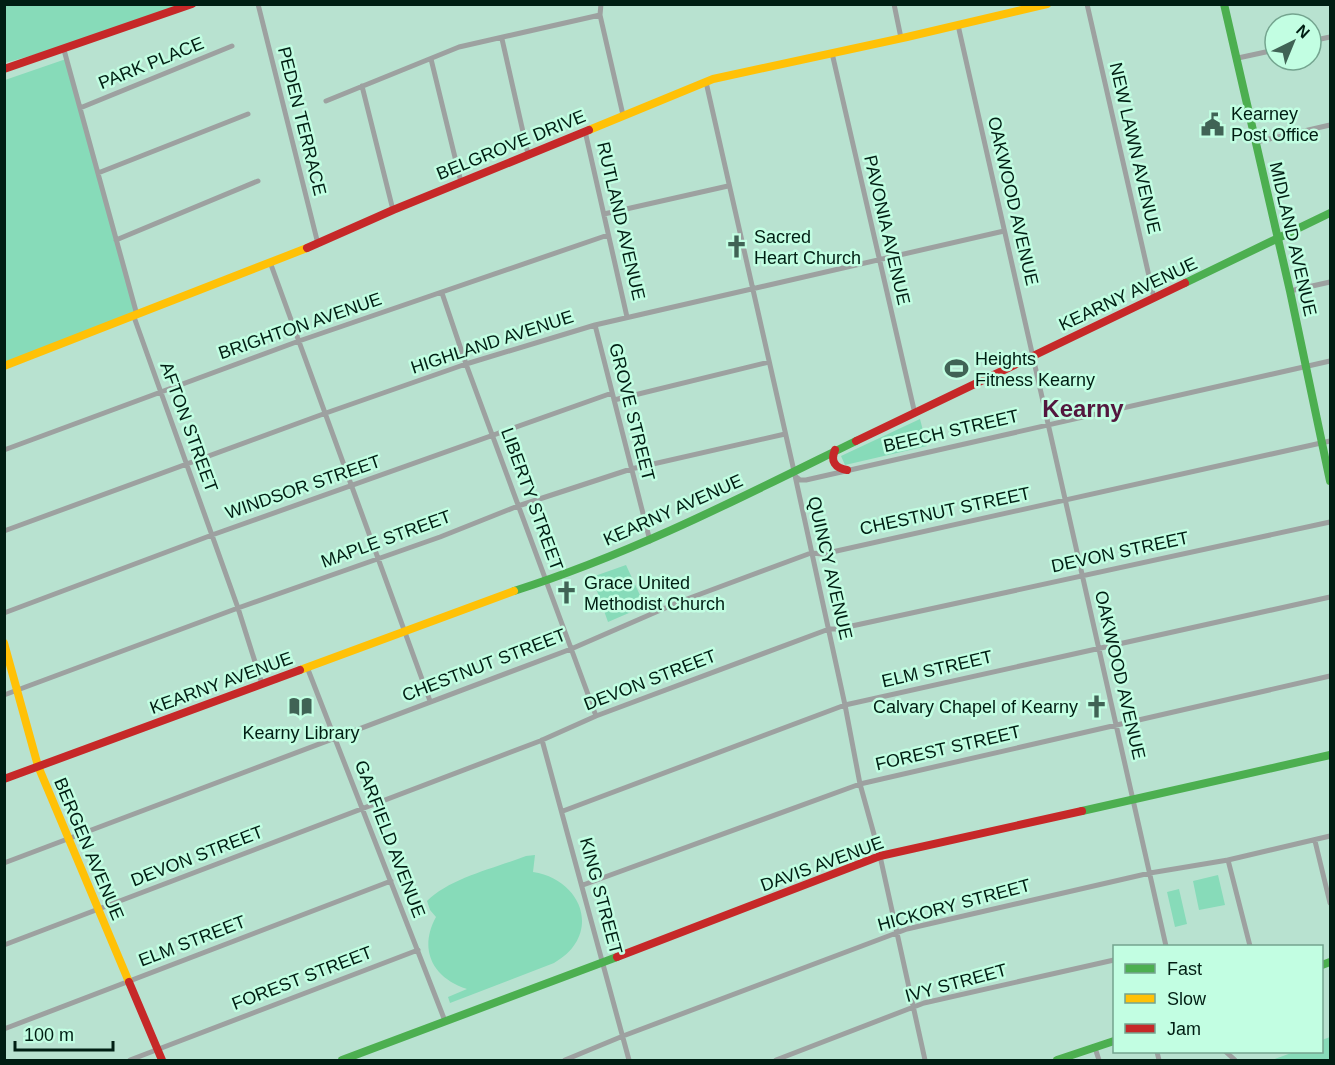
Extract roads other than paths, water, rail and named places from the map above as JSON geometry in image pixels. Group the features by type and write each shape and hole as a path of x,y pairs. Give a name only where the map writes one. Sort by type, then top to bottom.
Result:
{"street":[{"path":"4,69 192,4"},
{"name":"PEDEN TERRACE","path":"258,4 318,244"},
{"path":"601,4 600,15 623,115"},
{"path":"894,4 901,38"},
{"name":"BELGROVE DRIVE","path":"4,366 318,244 393,210 706,82 1047,4"},
{"name":"NEW LAWN AVENUE","path":"1087,4 1154,299"},
{"name":"MIDLAND AVENUE","path":"1224,4 1306,367 1326,442 1330,481"},
{"path":"326,102 459,47 600,15"},
{"name":"OAKWOOD AVENUE","path":"958,25 1166,945"},
{"path":"502,39 528,154"},
{"name":"PARK PLACE","path":"80,108 232,46"},
{"name":"AFTON STREET","path":"64,50 135,316 238,608 262,684"},
{"name":"PAVONIA AVENUE","path":"832,53 915,414"},
{"path":"1238,58 1263,53"},
{"path":"431,59 461,182"},
{"name":"QUINCY AVENUE","path":"706,82 829,629 860,784 880,856 926,1060"},
{"path":"362,86 393,210"},
{"path":"98,173 248,114"},
{"path":"1256,142 1330,125"},
{"name":"RUTLAND AVENUE","path":"585,131 627,317"},
{"path":"116,240 258,181"},
{"path":"604,214 728,186"},
{"name":"KEARNY AVENUE","path":"4,779 650,541 1330,213"},
{"name":"HIGHLAND AVENUE","path":"4,531 466,364 595,325 1004,231"},
{"name":"BRIGHTON AVENUE","path":"4,450 299,341 608,235"},
{"path":"270,262 430,701"},
{"path":"1290,291 1330,282"},
{"name":"LIBERTY STREET","path":"442,293 596,716"},
{"name":"GROVE STREET","path":"595,325 650,541"},
{"name":"BEECH STREET","path":"794,471 795,477 806,480 1330,361"},
{"path":"614,400 769,362"},
{"name":"WINDSOR STREET","path":"4,613 212,535 612,393"},
{"name":"MAPLE STREET","path":"4,695 238,608 440,537 518,506 631,468 784,434"},
{"name":"CHESTNUT STREET","path":"4,863 572,649 680,602 811,553 823,554 1326,442"},
{"path":"835,450 832,457 834,464 839,469 847,470"},
{"name":"DEVON STREET","path":"4,945 542,740 596,716 829,629 838,629 1330,522"},
{"name":"ELM STREET","path":"563,811 845,705 1330,597"},
{"name":"BERGEN AVENUE","path":"4,643 38,766 162,1060"},
{"name":"GARFIELD AVENUE","path":"307,667 445,1021"},
{"name":"FOREST STREET","path":"583,885 860,784 1330,676"},
{"name":"KING STREET","path":"542,740 629,1060"},
{"name":"DAVIS AVENUE","path":"342,1060 718,920 880,856 1330,755"},
{"name":"HICKORY STREET","path":"565,1060 622,1036 896,933 1150,873 1228,860 1330,837"},
{"path":"1315,841 1330,903"},
{"path":"1228,860 1250,945"},
{"name":"ELM STREET","path":"4,1029 391,881"},
{"name":"FOREST STREET","path":"130,1060 417,950"},
{"name":"IVY STREET","path":"776,1060 924,1004 1113,960"},
{"path":"1057,1060 1113,1041"},
{"path":"1095,1048 1099,1060"}],"place":[{"name":"Kearney Post Office","path":"1213,124"},
{"name":"Sacred Heart Church","path":"736,247"},
{"name":"Heights Fitness Kearny","path":"957,369"},
{"name":"Grace United Methodist Church","path":"566,593"},
{"name":"Kearny Library","path":"301,707"},
{"name":"Calvary Chapel of Kearny","path":"1096,707"}],"district":[{"name":"Kearny","path":"1083,408"}]}
